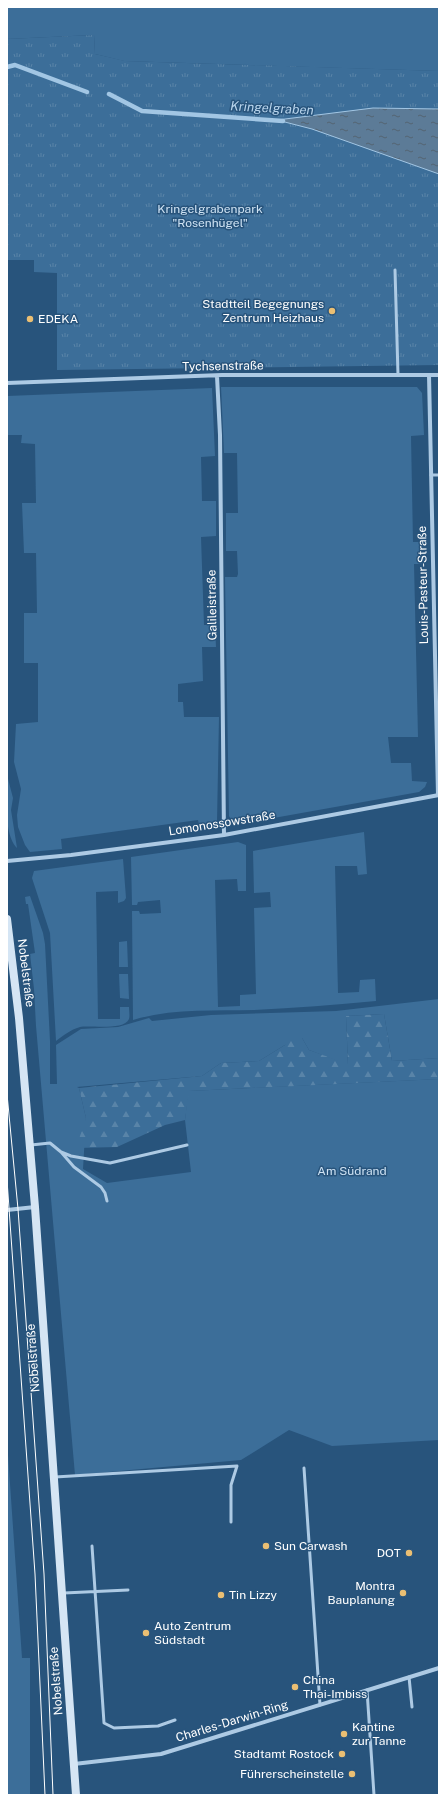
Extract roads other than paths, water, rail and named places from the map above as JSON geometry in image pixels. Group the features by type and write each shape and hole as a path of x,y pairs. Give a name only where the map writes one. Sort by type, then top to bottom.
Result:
{"main road":[{"name":"Nobelstraße","path":"7,919 19,1018 35,1207 76,1795"}],"street":[{"name":"Louis-Pasteur-Straße","path":"429,375 438,795"},
{"name":"Tychsenstraße","path":"7,382 217,376 439,375"},
{"name":"Galileistraße","path":"217,376 220,435 224,835"},
{"name":"Lomonossowstraße","path":"7,861 71,855 224,835 438,795"},
{"path":"7,1210 35,1207"},
{"name":"Charles-Darwin-Ring","path":"74,1764 161,1754 439,1668"}],"lane":[{"path":"395,270 398,374"},
{"path":"431,475 439,475"},
{"path":"30,1145 50,1143 61,1152 74,1167 101,1187 105,1193 107,1201"},
{"path":"61,1152 71,1156 110,1163 187,1145"},
{"path":"54,1477 237,1466 231,1485 231,1522"},
{"path":"304,1468 320,1705"},
{"path":"92,1546 104,1723 114,1728 150,1727 175,1720"},
{"path":"62,1594 128,1590"},
{"path":"409,1677 412,1707"},
{"path":"367,1690 374,1795"}],"water":[{"path":"373,108 439,109 439,174 312,129 277,120"}],"waterway":[{"name":"Kringelgraben","path":"7,67 15,65 87,92"},
{"name":"Kringelgraben","path":"109,94 142,111 283,121"}],"tram line":[{"path":"7,1094 18,1209 44,1574 53,1795"},
{"path":"7,1180 35,1574 45,1795"}],"place":[{"name":"Stadtteil Begegnungs Zentrum Heizhaus","path":"332,311"},
{"name":"EDEKA","path":"30,319"},
{"name":"Sun Carwash","path":"266,1546"},
{"name":"DOT","path":"409,1553"},
{"name":"Montra Bauplanung","path":"403,1593"},
{"name":"Tin Lizzy","path":"221,1595"},
{"name":"Auto Zentrum Südstadt","path":"146,1633"},
{"name":"China Thai-Imbiss","path":"295,1687"},
{"name":"Kantine zur Tanne","path":"344,1734"},
{"name":"Stadtamt Rostock","path":"342,1754"},
{"name":"Führerscheinstelle","path":"352,1774"}],"park label":[{"name":"Kringelgrabenpark \"Rosenhügel\"","path":"210,216"},
{"name":"Am Südrand","path":"352,1171"}]}
